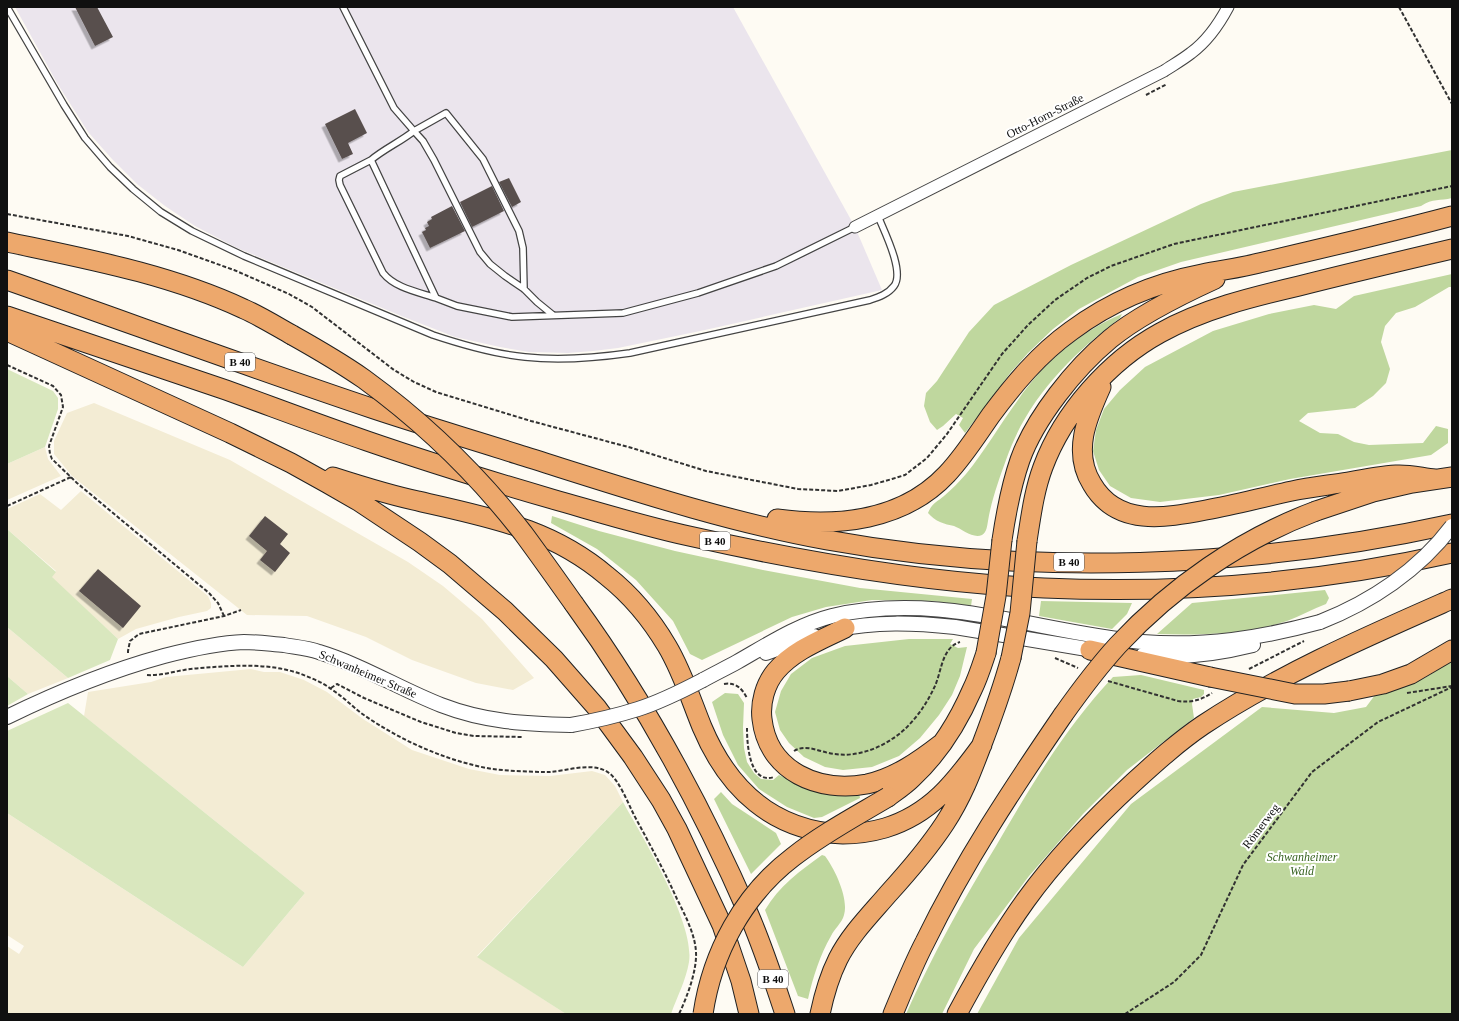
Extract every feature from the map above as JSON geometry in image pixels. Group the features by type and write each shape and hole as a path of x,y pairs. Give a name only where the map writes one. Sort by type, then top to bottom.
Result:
{"highway":[{"path":"688,506 787,521 810,522 852,521 872,517 897,509 924,494 946,475 1035,361 1071,330 1108,307 1152,287 1202,274 1238,268 1384,234 1452,216"},
{"name":"B 40","path":"7,242 89,258 150,274 198,290 244,309 329,356 364,379 405,411 440,442 474,477 522,532 600,639 656,727 703,815 749,916 786,1014"},
{"path":"820,1014 823,999 832,974 847,944 862,923 914,864 945,823 973,771 1001,696 1012,658 1020,613 1027,541 1035,492 1043,467 1054,442 1071,414 1089,391 1119,362 1142,344 1160,333 1224,306 1294,287 1452,249"},
{"path":"1414,258 1452,254"},
{"path":"703,1014 710,979 717,959 738,918 755,893 792,857 888,797 911,779 929,760 941,744 962,711 973,689 986,653 996,596 1006,511 1020,459 1044,414 1081,367 1110,339 1137,320 1183,294 1238,268"},
{"name":"B 40","path":"7,280 374,409 577,473 688,506 835,542 986,560 1044,562 1150,562 1249,555 1356,542 1452,525"},
{"name":"B 40","path":"7,316 223,389 370,442 495,482 687,536 819,562 934,579 1040,588 1159,590 1210,588 1313,578 1394,566 1452,553"},
{"name":"B 40","path":"7,331 230,433 291,463 360,502 420,542 456,569 505,610 536,640 597,708 633,757 677,829 722,925 741,980 749,1014"},
{"path":"1106,374 1084,429 1082,437 1082,456 1085,472 1094,488 1104,500 1125,513 1149,517 1169,517 1216,509 1292,491 1398,475 1444,478"},
{"path":"291,463 376,491 517,525 556,542 592,564 616,584 635,603 647,616 667,645 682,676 714,752 724,769 750,798 774,815 794,825 822,832 848,834 865,832 893,825 918,813 938,798 960,775 982,745"},
{"path":"893,1014 924,943 964,867 1023,774 1063,715 1098,668 1119,645 1167,600 1200,574 1249,542 1316,511 1373,492 1444,478"},
{"path":"957,1014 984,965 1031,894 1098,816 1163,756 1202,725 1261,690 1339,651 1452,599"},
{"path":"845,628 789,658 770,679 762,702 761,710 765,735 775,756 789,769 801,777 825,784 857,785 875,781 908,768 941,744"},
{"path":"1090,650 1210,677 1295,694 1324,694 1349,691 1383,684 1411,674 1452,650"}],"street":[{"name":"Otto-Horn-Straße","path":"855,227 1164,71 1191,53 1202,42 1223,17 1228,7"},
{"path":"735,663 814,636 845,628 872,624 949,626 1090,650 1156,657 1196,655 1229,651 1263,643 1344,612 1390,585 1430,553 1452,525"},
{"path":"735,663 802,626 830,617 884,609 912,608 946,610 1105,637 1142,642 1165,643 1198,643 1236,640 1267,635 1320,622"},
{"name":"Schwanheimer Straße","path":"7,717 53,695 134,664 194,649 246,642 290,646 318,651 342,660 441,705 474,716 514,723 571,725 599,720 640,709 681,691 735,663"}],"lane":[{"path":"7,7 85,138 110,167 161,212 192,231 244,256 433,335 464,345 524,357 563,359 598,357 630,353 881,297 895,285 898,274 896,262 878,216"},
{"path":"343,7 394,108 423,141 480,252 495,268 524,288 553,316"},
{"path":"524,288 524,248 519,231 483,159 446,113 414,131 403,140 377,155 372,160 340,176 340,185 383,273 387,278 394,283 457,306 512,317 623,313 654,306 698,293 776,266 855,227"},
{"path":"372,160 436,298"}],"path":[{"path":"1399,7 1452,104"},
{"path":"7,365 53,386 61,396 62,407 49,446 52,459 71,477 209,592 218,603 224,616"},
{"path":"7,506 71,477"},
{"path":"241,610 224,616 139,634 130,641 128,651 134,664 142,675 153,676 185,670 236,666 262,666 283,669 315,680 331,688 360,712 414,744 474,766 511,771 550,772 596,768 603,769 610,774 618,785 658,857 684,913 693,939 696,951 694,971 679,1014"},
{"path":"1244,671 1310,638"},
{"path":"720,687 725,684 734,684 744,692 748,702"},
{"name":"Römerweg","path":"1125,1014 1174,982 1201,955 1243,865 1312,772 1378,722 1452,687"},
{"path":"748,723 749,752 757,773 764,777 772,778 775,776"}],"shaded area":[{"path":"15,7 733,7 855,227 882,290 705,330 618,348 593,351 568,353 529,352 455,337 237,248 195,226 165,206 137,184 88,132 57,83"},
{"path":"94,403 230,460 408,562 443,586 482,619 534,678 513,690 476,683 412,660 366,637 307,616 247,615 72,476 54,454 54,441 67,413"},
{"path":"45,447 48,459 61,476 7,500 7,464"},
{"path":"81,491 208,596 211,603 211,608 207,611 136,629 118,639 51,577 56,571 7,529 7,509 40,494 61,510"},
{"path":"7,627 68,678 28,694 7,676"},
{"path":"251,669 264,672 280,672 304,680 327,692 363,719 412,750 469,769 500,775 550,776 592,771 605,775 615,786 623,802 477,956 566,1014 7,1014 7,946 19,954 24,946 7,935 7,813 243,967 305,893 84,716 88,692 151,682 166,677"}],"green space":[{"path":"1452,150 1452,198 1433,201 1425,203 1421,206 1181,262 1138,277 1079,309 1053,329 1011,372 965,433 959,425 963,418 956,414 937,430 930,422 924,406 926,393 937,381 969,332 994,305 1071,265 1201,204 1233,192"},
{"path":"1452,274 1452,287 1449,287 1415,307 1396,313 1385,326 1381,342 1390,369 1386,383 1373,396 1355,408 1308,413 1299,421 1320,433 1338,434 1354,442 1369,445 1423,443 1436,426 1448,429 1448,443 1431,455 1290,479 1219,495 1160,502 1131,498 1110,486 1099,470 1093,451 1096,430 1104,409 1120,390 1145,367 1213,331 1269,314 1314,305 1336,309 1354,296"},
{"path":"1122,314 1120,318 1084,348 1052,380 1026,417 1015,438 1003,467 984,534 979,536 971,535 954,526 938,521 930,515 928,513 931,507 950,491 966,474 980,456 1011,409 1039,373 1064,350 1092,329"},
{"path":"7,369 53,391 58,398 58,409 45,447 7,464"},
{"path":"552,516 599,531 675,551 763,570 860,588 972,599 971,606 932,601 872,600 826,607 792,617 702,660 690,654 673,621 636,580 597,549 551,523"},
{"path":"7,529 56,572 52,577 118,639 110,660 68,678 7,627"},
{"path":"1325,590 1329,598 1326,604 1287,621 1271,626 1239,632 1157,634 1192,603"},
{"path":"1041,601 1132,603 1127,614 1112,629 1039,616"},
{"path":"909,639 953,639 950,644 958,648 967,647 960,676 952,695 939,715 920,738 899,756 872,767 843,770 825,767 804,757 789,743 780,730 775,712 781,691 791,674 812,658 845,646"},
{"name":"Schwanheimer Wald","path":"1452,661 1452,1014 977,1014 1019,938 1131,804 1262,707 1334,713 1366,707 1375,695 1423,679"},
{"path":"1141,675 1204,690 1204,694 1201,697 1193,699 1192,704 1194,718 1127,770 1083,814 1029,876 974,949 942,1014 906,1014 948,928 1022,802 1064,737 1113,677"},
{"path":"7,676 28,694 7,706"},
{"path":"725,693 738,694 744,703 744,748 747,762 754,773 761,779 773,780 779,775 813,790 842,795 859,793 860,798 822,817 814,818 787,807 759,789 738,765 723,735 712,702"},
{"path":"68,703 305,893 243,967 7,813 7,731"},
{"path":"721,792 732,804 776,833 781,844 751,874 714,799"},
{"path":"623,802 666,881 676,904 689,945 688,969 671,1014 566,1014 477,957"},
{"path":"822,855 825,856 837,876 845,901 845,908 843,918 832,933 820,958 808,999 798,996 765,910 783,886"}],"building":[{"path":"75,7 97,7 113,37 95,46"},
{"path":"355,109 367,133 348,143 353,154 342,159 325,124"},
{"path":"509,178 521,202 512,207 499,182"},
{"path":"492,186 504,211 472,227 460,202"},
{"path":"452,206 465,231 430,248 422,232 429,226 427,222 432,219 431,217"},
{"path":"265,516 288,534 280,544 290,553 275,572 260,560 267,551 249,536"},
{"path":"98,569 141,606 123,628 79,591"}]}
